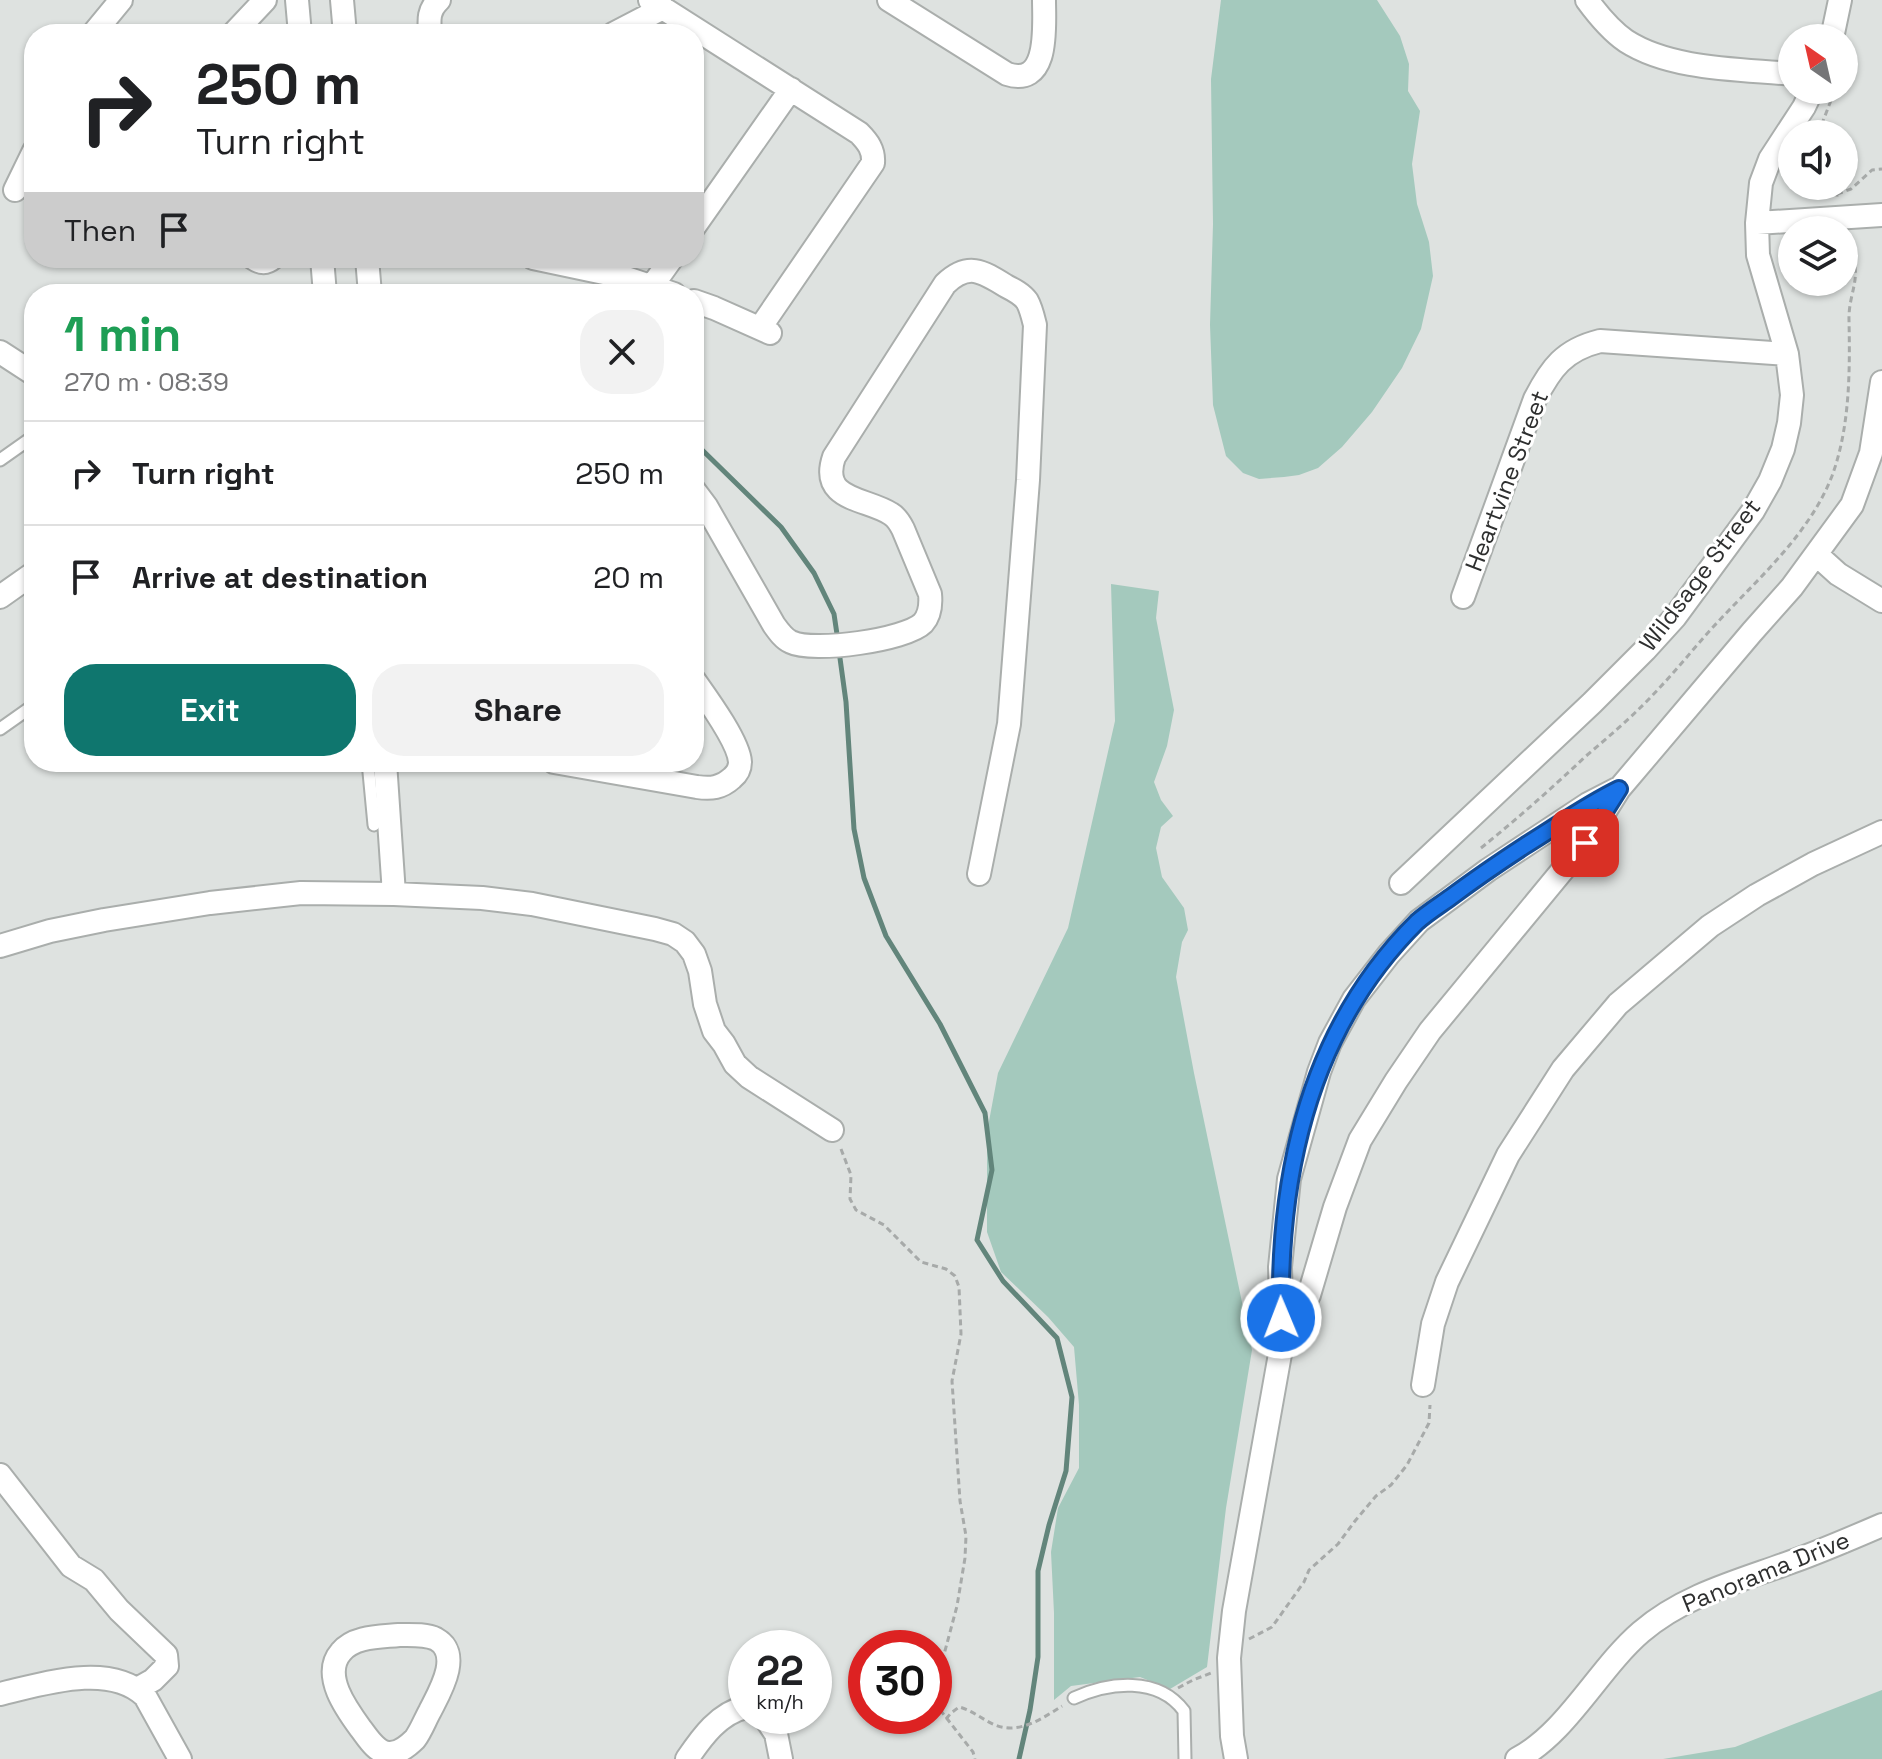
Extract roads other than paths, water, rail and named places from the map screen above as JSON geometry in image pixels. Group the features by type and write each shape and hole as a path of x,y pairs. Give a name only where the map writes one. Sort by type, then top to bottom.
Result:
{"street":[{"path":"101,24 121,0"},
{"path":"242,24 265,0"},
{"path":"297,0 299,24"},
{"path":"342,0 344,24"},
{"path":"429,24 431,9 439,0"},
{"path":"889,0 1007,74 1017,77 1029,74 1038,63 1043,47 1044,0"},
{"path":"1587,0 1626,41 1671,61 1778,72"},
{"path":"1835,24 1840,0"},
{"path":"628,24 657,4 689,24"},
{"path":"704,34 859,133 873,155 873,163 766,332 704,305"},
{"path":"704,213 791,89"},
{"name":"Wildsage Street","path":"1401,883 1645,650 1675,617 1753,511 1770,481 1783,449 1792,395 1787,354 1758,255 1757,223 1761,183 1770,159 1805,104"},
{"path":"15,190 24,172"},
{"path":"1757,223 1882,215"},
{"path":"580,268 646,284"},
{"path":"704,503 763,607 783,637 792,643 817,647 861,642 915,629 928,614 930,594 898,520 890,513 842,493 832,478 830,468 834,457 945,284 956,274 975,270 989,275 1028,303 1035,325 1028,480 1009,724 979,874"},
{"name":"Heartvine Street","path":"1463,597 1535,399 1556,364 1567,355 1600,341 1787,354"},
{"path":"0,352 24,368"},
{"path":"1282,1343 1309,1295 1335,1207 1360,1140 1396,1081 1430,1031 1585,843 1619,789 1792,587 1852,505 1871,453 1882,382"},
{"path":"1817,555 1838,574 1882,601"},
{"path":"0,597 24,580"},
{"path":"611,772 697,787 713,789 722,786 737,773 739,758 733,742 704,696"},
{"path":"386,772 394,894"},
{"path":"1236,1759 1232,1736 1229,1658 1234,1611 1282,1343 1280,1267 1289,1179 1330,1043 1354,999 1419,921 1488,870 1588,804 1619,789"},
{"path":"1423,1385 1433,1324 1447,1282 1508,1155 1563,1069 1618,1004 1710,926 1813,864 1882,832"},
{"path":"0,946 64,928 210,903 301,893 482,898 532,904 673,934 685,942 694,954 714,1031 735,1064 749,1077 832,1130"},
{"path":"0,1475 71,1566 94,1580 119,1610 166,1655 167,1666 153,1680 137,1689"},
{"name":"Panorama Drive","path":"1517,1759 1540,1745 1626,1647 1667,1612 1713,1590 1882,1525"},
{"path":"399,1635 433,1637 446,1652 448,1663 444,1681 415,1739 389,1756 375,1748 346,1708 336,1685 334,1665 339,1653 357,1641 399,1635"},
{"path":"0,1694 88,1678 117,1680 145,1696 180,1759"},
{"path":"687,1759 699,1742 728,1715"},
{"path":"776,1734 781,1759"}],"lane":[{"path":"0,460 24,443"},
{"path":"0,729 24,712"},
{"path":"369,772 374,825"},
{"path":"1074,1698 1092,1690 1118,1686 1146,1686 1171,1697 1184,1711 1185,1759"}],"waterway":[{"path":"704,452 781,527 814,573 834,614 838,641"},
{"path":"839,651 846,702 854,829 864,878 886,936 940,1024 985,1113 992,1170 977,1240 1003,1281 1057,1338 1072,1397 1066,1471 1038,1571 1038,1657 1019,1759"}]}
